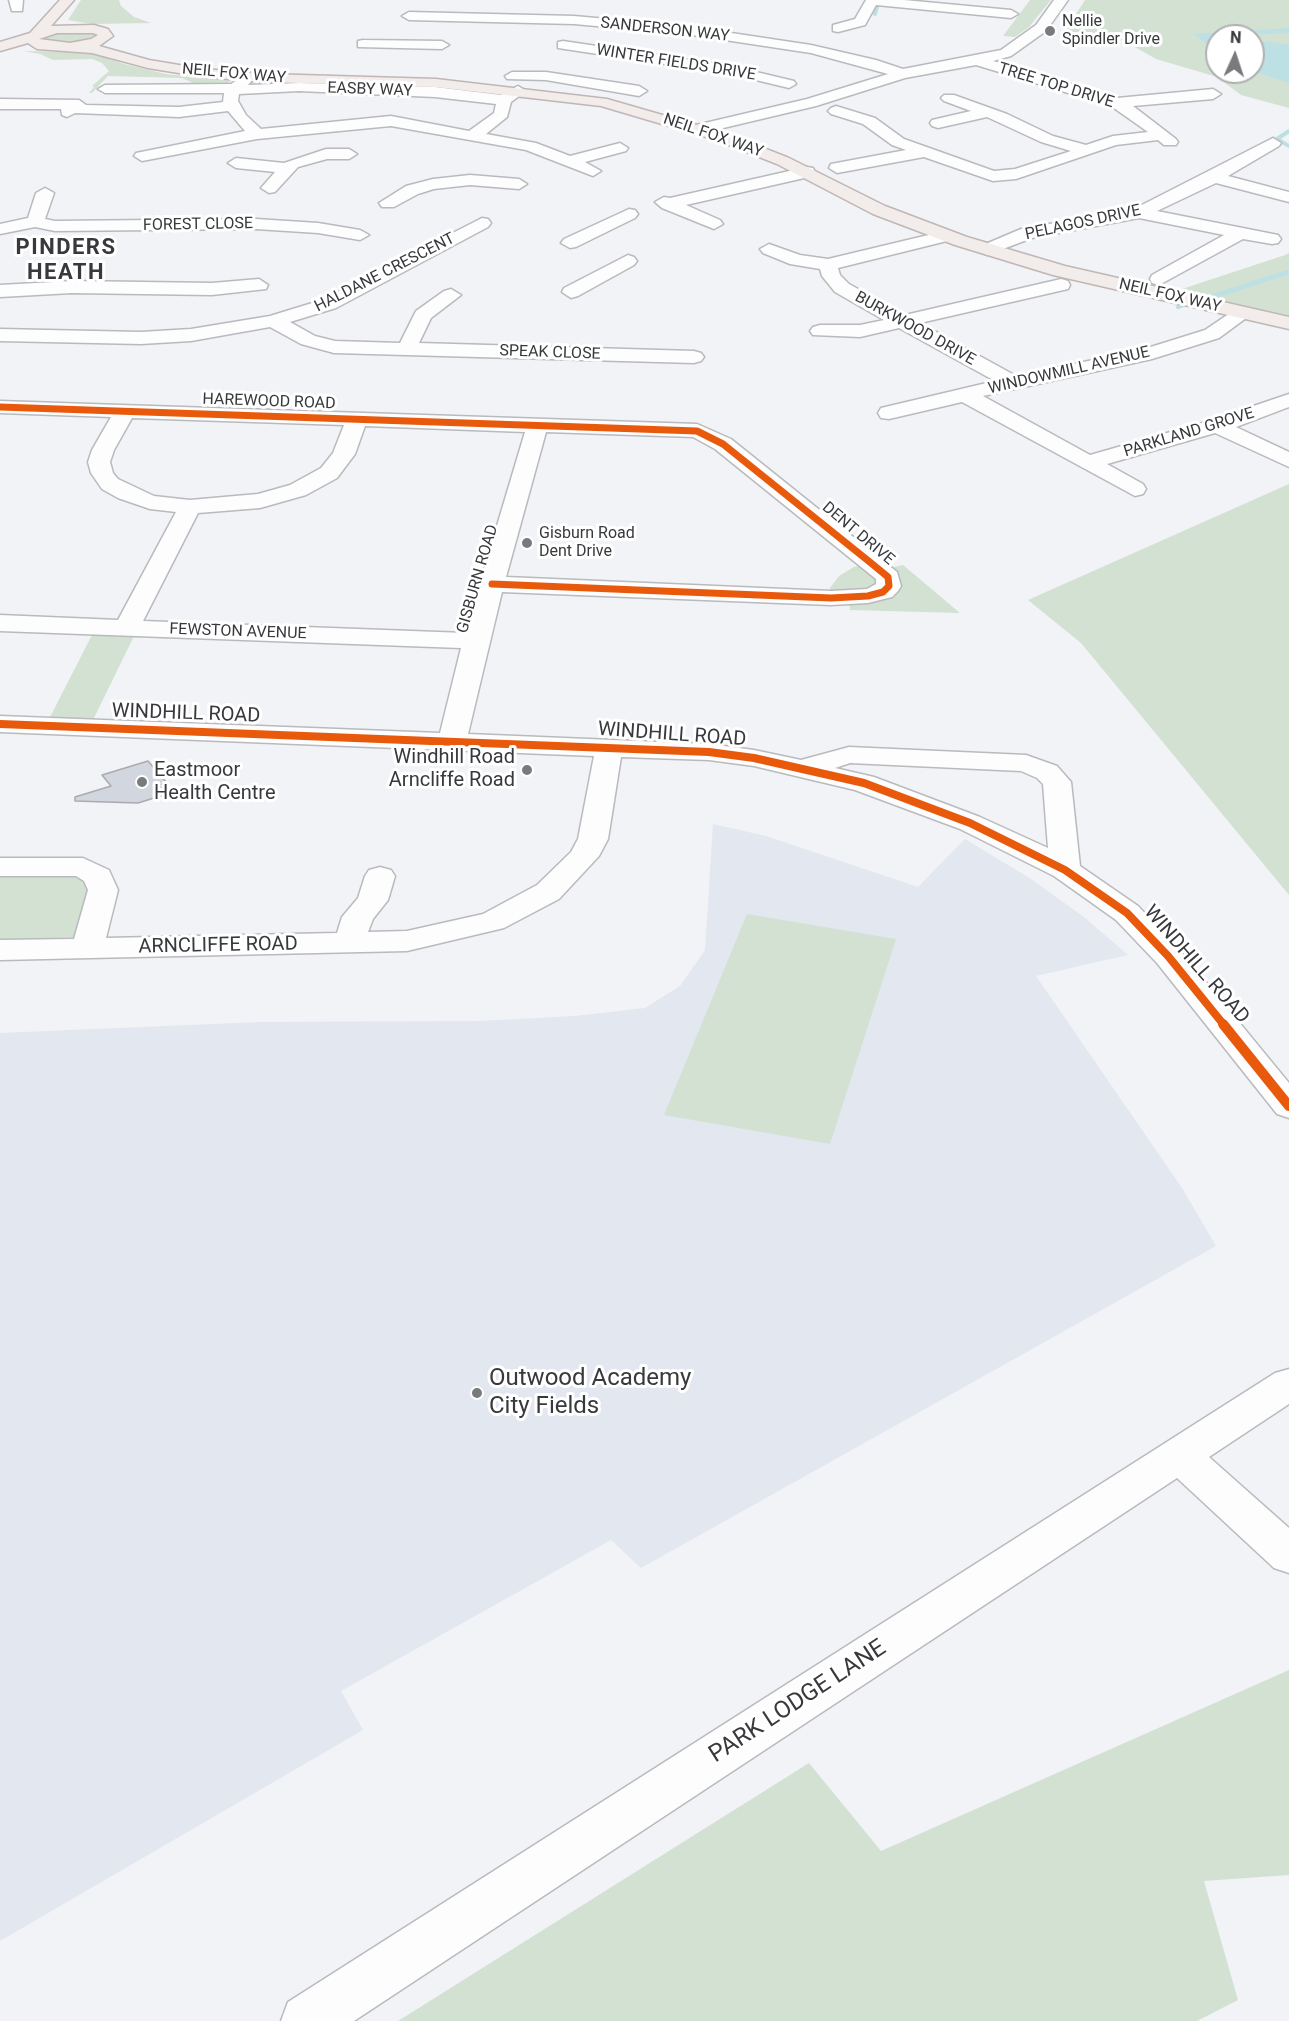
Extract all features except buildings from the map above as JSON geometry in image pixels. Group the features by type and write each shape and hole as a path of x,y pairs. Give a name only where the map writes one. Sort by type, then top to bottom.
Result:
{"main road":[{"path":"33,36 67,0"},
{"path":"0,48 70,47 102,40 106,36 103,32 55,22 52,16"},
{"path":"0,48 33,36 75,28"},
{"path":"33,36 37,45 52,47"},
{"path":"102,40 115,53"},
{"name":"NEIL FOX WAY","path":"70,47 115,53 242,83 424,83 512,89 602,102 702,131 807,172 879,210 987,250 1069,273 1289,323"}],"street":[{"path":"424,16 433,0"},
{"path":"702,131 811,103 902,74 977,61 1017,47 1041,28 1061,0"},
{"path":"811,49 850,34 832,27 860,22 872,1 922,3 1007,20 1021,1"},
{"path":"627,25 644,13"},
{"name":"SANDERSON WAY","path":"409,16 574,20 713,34 811,49 871,63 902,74"},
{"path":"424,83 455,17"},
{"path":"546,76 574,20"},
{"path":"363,44 442,45"},
{"name":"WINTER FIELDS DRIVE","path":"563,45 731,70 789,84"},
{"name":"TREE TOP DRIVE","path":"836,111 869,121 898,142 993,176 1016,174 1113,141 1166,139 1132,112 1116,103 977,61"},
{"name":"WINTER FIELDS DRIVE","path":"512,89 546,76 639,91"},
{"path":"242,83 230,96 231,106 257,134"},
{"name":"EASBY WAY","path":"105,89 155,90 177,84 242,83 261,90 298,87 435,92 512,89"},
{"path":"1116,103 1219,99 1200,84"},
{"path":"71,109 85,88"},
{"path":"472,136 502,114 512,89"},
{"path":"949,98 988,112 1047,139 1088,151"},
{"path":"813,118 868,101"},
{"path":"0,104 71,109 179,111 231,106"},
{"path":"938,123 988,112"},
{"path":"142,156 180,145 257,134 391,121 530,146 594,171"},
{"path":"569,161 627,150 601,141"},
{"name":"PELAGOS DRIVE","path":"987,250 1027,233 1139,213 1214,177 1273,143"},
{"path":"269,188 286,168 303,160 328,152 349,154"},
{"path":"837,169 923,152"},
{"path":"236,163 256,163 286,168"},
{"path":"669,204 807,172"},
{"path":"388,203 446,175 519,184"},
{"path":"1214,177 1289,197"},
{"path":"35,222 45,193"},
{"path":"649,195 714,224"},
{"path":"1139,213 1272,240"},
{"path":"570,243 629,214"},
{"name":"FOREST CLOSE","path":"0,229 35,222 78,227 256,224 318,228 350,235"},
{"name":"HALDANE CRESCENT","path":"0,335 141,338 191,335 273,321 329,304 482,223"},
{"path":"1159,279 1240,233"},
{"path":"769,249 796,260 828,265 945,236"},
{"path":"571,292 628,261"},
{"name":"BURKWOOD DRIVE","path":"828,265 831,276 842,288 1012,383"},
{"path":"820,335 856,332 1070,287 1022,275"},
{"path":"0,291 72,286 212,289 259,285"},
{"path":"120,315 141,288"},
{"path":"406,350 423,315 459,297 430,291"},
{"name":"WINDOWMILL AVENUE","path":"889,413 1012,383 1144,355 1212,334 1243,313"},
{"name":"SPEAK CLOSE","path":"273,321 298,336 334,347 694,358"},
{"path":"965,394 1135,489"},
{"name":"PARKLAND GROVE","path":"1088,463 1217,426 1289,400"},
{"name":"HAREWOOD ROAD","path":"0,407 537,426"},
{"path":"125,411 103,450 99,462 102,474 110,484 126,493 150,502 190,507 260,501 298,490 329,473 344,454 357,420"},
{"name":"GISBURN ROAD","path":"452,742 476,641 537,426"},
{"name":"DENT DRIVE","path":"492,584 831,598 868,596 883,592 889,586 888,577 881,570 707,434 686,430 537,426"},
{"path":"1217,426 1289,460"},
{"path":"127,627 190,507"},
{"name":"FEWSTON AVENUE","path":"0,623 476,641"},
{"name":"WINDHILL ROAD","path":"0,724 709,752 754,758 864,783 970,823 1027,849 1065,870 1127,913 1168,956 1289,1106"},
{"name":"ARNCLIFFE ROAD","path":"0,950 407,941 493,921 548,892 570,873 593,839 609,748"},
{"name":"WINDHILL ROAD","path":"802,769 849,755 1026,763 1047,772 1057,782 1065,870"},
{"path":"0,867 83,867 98,876 103,890 87,948"},
{"path":"349,943 358,916 373,900 380,876"},
{"name":"PARK LODGE LANE","path":"308,2021 1289,1384"},
{"path":"1179,1455 1289,1555"}],"shaded area":[{"name":"Outwood Academy City Fields","path":"713,824 766,836 918,887 965,839 1031,879 1084,917 1128,955 1036,976 1182,1188 1216,1246 641,1568 611,1540 341,1691 363,1730 0,1941 0,1033 261,1022 480,1021 575,1016 645,1008 680,986 705,950"}],"green space":[{"path":"81,0 119,0 121,6 134,17 151,23 92,24 68,20"},
{"path":"1030,0 1051,0 1029,27 1015,37 1003,36"},
{"path":"1085,0 1289,0 1289,108 1241,95 1226,84 1265,84 1265,24 1205,24 1205,73 1156,59 1117,37 1061,38"},
{"path":"66,30 96,33 97,35 74,45 39,42 38,37"},
{"path":"23,51 90,52 124,64 166,74 231,81 225,85 195,84 182,78 108,76 92,93 89,93 94,87 92,86 109,71 102,63 92,59 53,60 40,54"},
{"path":"1289,253 1289,317 1176,291 1285,255"},
{"path":"1289,484 1289,895 1081,643 1028,600"},
{"path":"871,563 881,570 903,565 960,613 850,610 849,598 831,598 830,588 839,576 854,567"},
{"path":"95,629 137,630 92,722 48,721"},
{"path":"0,867 98,876 87,948 0,950"},
{"path":"747,914 896,939 830,1144 664,1115"},
{"path":"1289,1670 1289,1875 1204,1881 1238,2000 1197,2021 398,2021 809,1763 881,1851"}],"water":[{"path":"1289,28 1289,33 1265,34 1265,30"},
{"path":"1205,33 1205,43 1194,34"},
{"path":"1265,42 1289,45 1289,83 1265,75"}],"waterway":[{"path":"875,14 878,4"},
{"path":"1289,131 1277,139 1289,146"},
{"path":"1211,297 1289,272"},
{"path":"1178,307 1183,305"}],"cycle path":[{"path":"0,407 697,431 723,444 871,563 888,577 889,586 883,592 868,596 831,598 492,584"},
{"path":"0,724 709,752 754,758 864,783 970,823 1027,849 1065,870 1127,913 1168,956 1289,1106"}],"place":[{"name":"Nellie Spindler Drive","path":"1050,31"},
{"name":"Gisburn Road Dent Drive","path":"527,543"},
{"name":"Windhill Road Arncliffe Road","path":"527,770"},
{"name":"Eastmoor Health Centre","path":"142,782"},
{"name":"Outwood Academy City Fields","path":"477,1393"}],"district":[{"name":"PINDERS HEATH","path":"66,260"}]}
